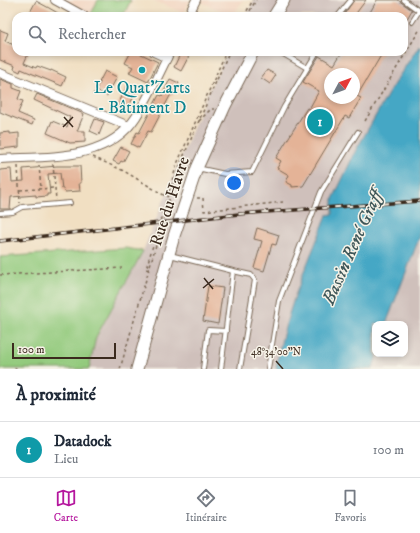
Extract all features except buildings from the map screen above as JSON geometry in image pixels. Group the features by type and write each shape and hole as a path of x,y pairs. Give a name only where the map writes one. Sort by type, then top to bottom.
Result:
{"main road":[{"path":"276,12 284,0"},
{"name":"Rue du Havre","path":"137,369 169,255 197,168 225,106 252,56"}],"street":[{"path":"55,0 77,12"},
{"path":"190,12 196,0"},
{"path":"0,159 78,153 111,141 129,126 135,118 168,56"},
{"path":"0,73 129,126"}],"lane":[{"path":"341,12 351,0"},
{"path":"404,0 419,11 412,22"},
{"path":"287,56 307,68"},
{"path":"197,168 226,174 252,172 284,107 314,56"},
{"path":"268,369 279,301 321,192 358,132"},
{"path":"0,213 13,212 20,208 70,203"},
{"path":"169,255 233,272 251,275 255,280 240,369"},
{"path":"221,369 233,272"},
{"path":"203,369 208,330 226,331"}],"path":[{"path":"246,12 253,0"},
{"path":"249,12 256,0"},
{"path":"408,49 420,29"},
{"path":"120,369 174,183 225,56"},
{"path":"149,270 146,269 177,164 225,56"},
{"path":"365,120 404,56"},
{"path":"93,95 101,80"},
{"path":"198,123 210,109 225,106"},
{"path":"78,153 124,171 167,197"},
{"path":"53,156 57,204"},
{"path":"38,157 41,189"},
{"path":"17,158 20,208"},
{"path":"20,190 55,188"},
{"path":"198,198 203,198 204,211 283,202"},
{"path":"0,275 122,268"}],"shaded area":[{"path":"63,0 133,0 127,12 85,12"},
{"path":"152,0 190,0 184,12"},
{"path":"202,0 243,0 236,12 224,12 201,2"},
{"path":"254,0 420,0 420,369 89,369 96,338 143,251 207,94 226,56 408,56 408,12 248,12"}],"green space":[{"path":"98,0 131,0 125,12 92,12"},
{"path":"126,248 143,251 96,337 89,369 0,369 0,257"}],"water":[{"name":"Bassin René Graff","path":"420,44 420,236 387,321 372,321 372,357 376,357 373,369 276,369 290,310 327,215 333,214 333,199 355,152 392,87"}],"railway":[{"path":"0,241 239,214 420,201"}],"place":[{"name":"Le Quat'Zarts - Bâtiment D","path":"142,70"},
{"name":"Datadock","path":"320,122"}]}
